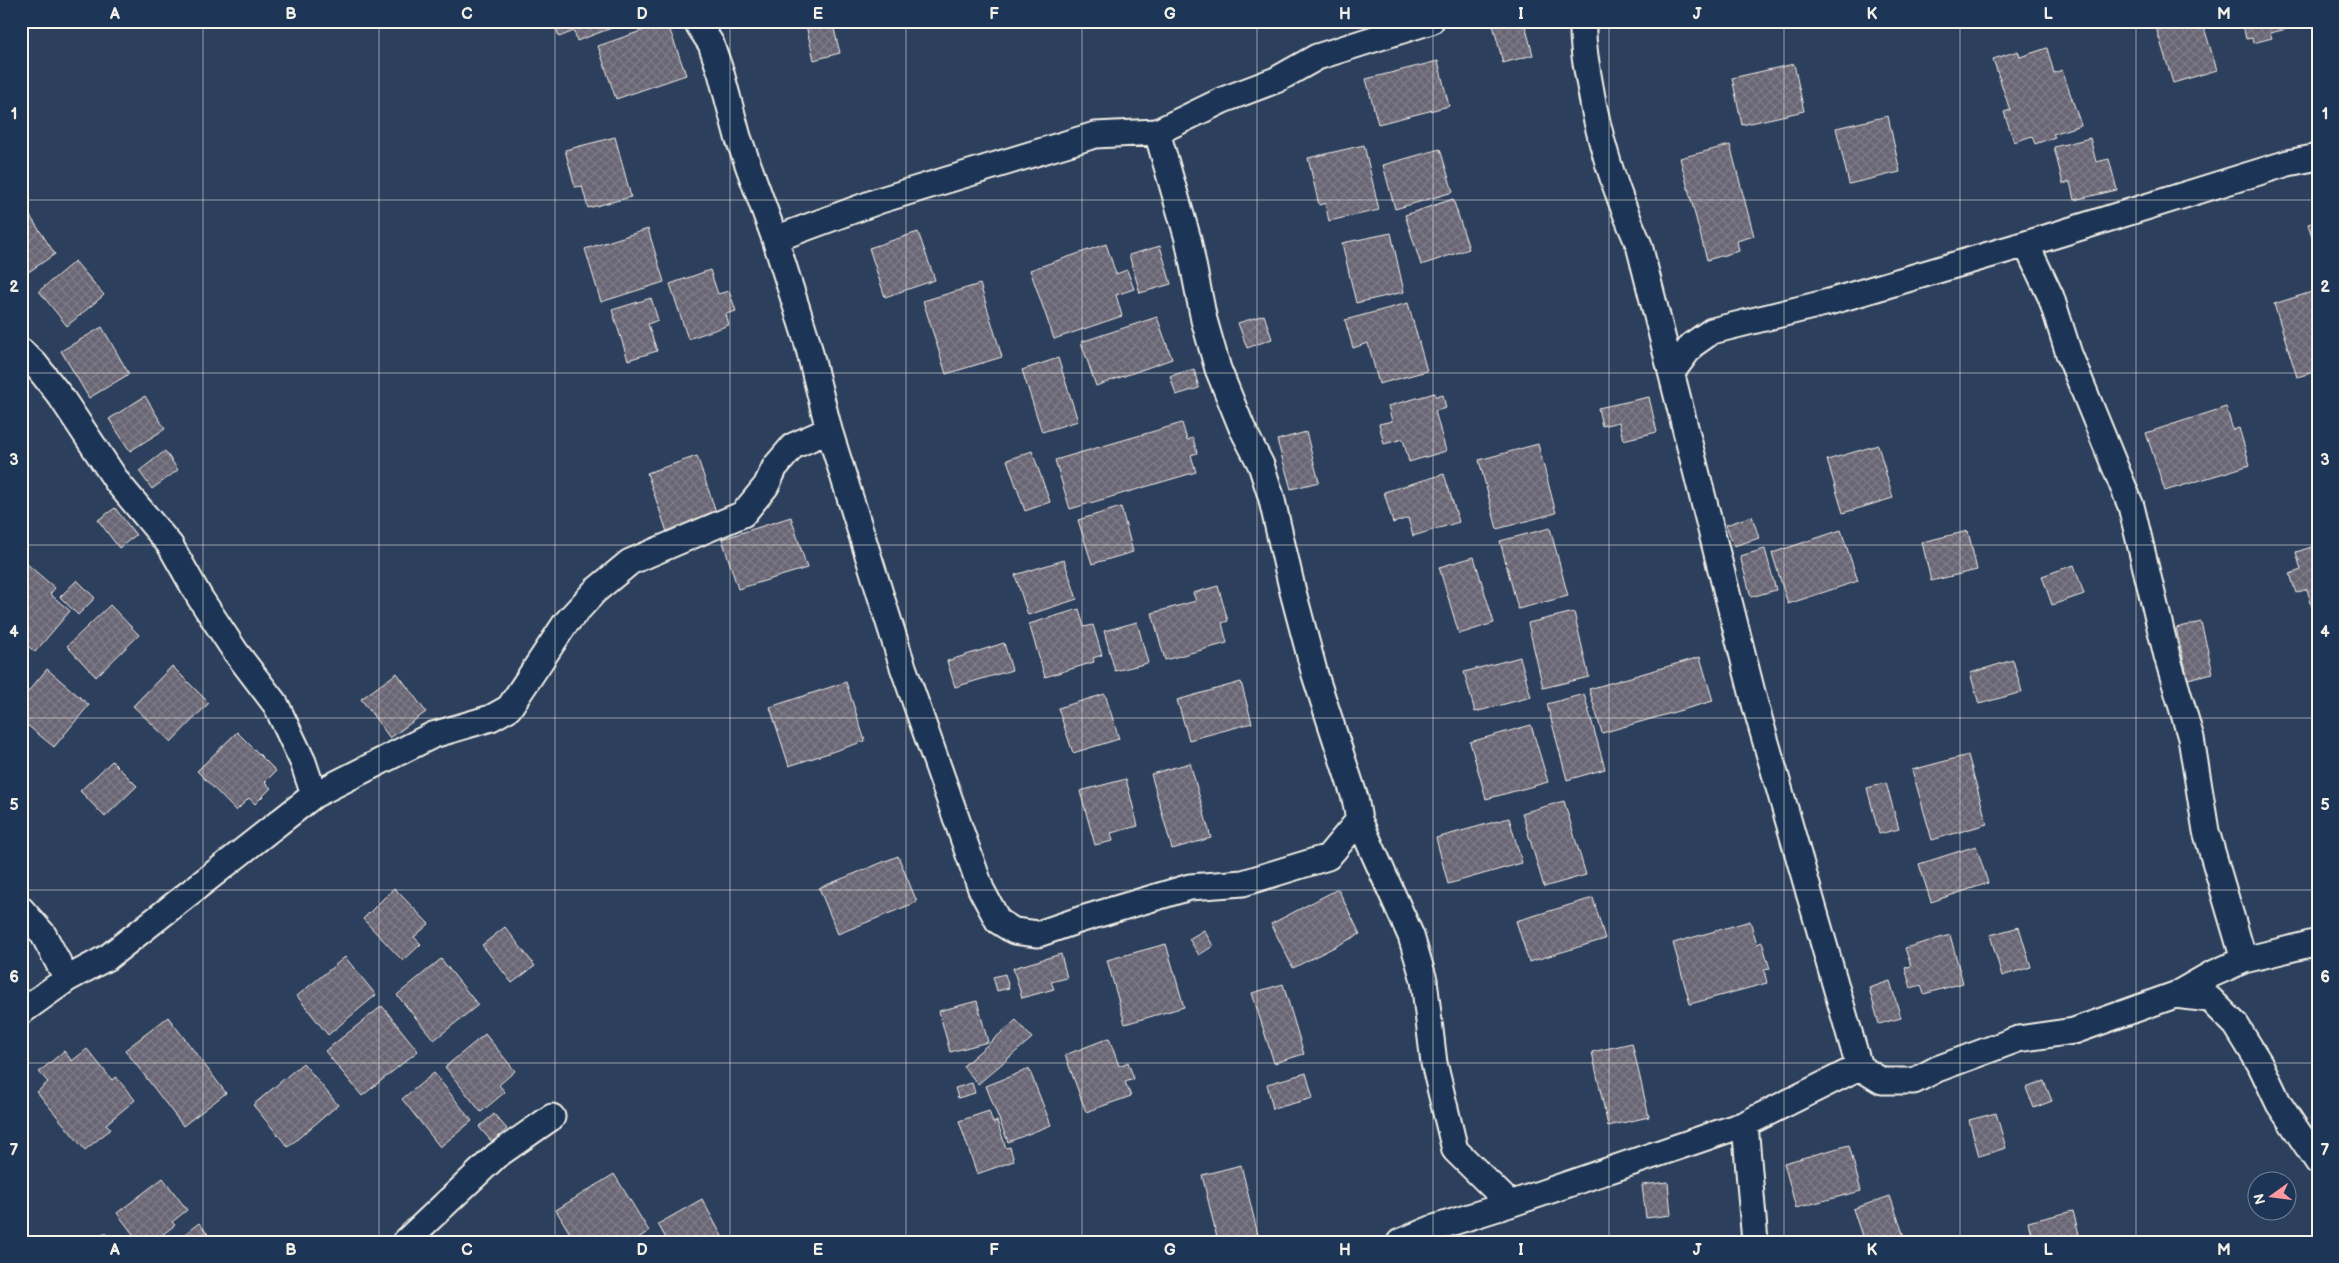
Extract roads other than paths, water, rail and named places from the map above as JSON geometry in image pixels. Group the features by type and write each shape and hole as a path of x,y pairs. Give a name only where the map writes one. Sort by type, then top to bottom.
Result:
{"street":[{"path":"696,21 711,44 721,73 738,137 808,341 829,430 899,655 981,889 998,921 1014,931 1038,934 1082,919 1190,888 1243,883 1328,857 1359,820"},
{"path":"774,239 881,200 1094,135 1157,132 1223,100 1276,80 1317,57 1431,21"},
{"path":"1583,21 1582,42 1594,113 1604,154 1621,204 1639,245 1755,704 1859,1066 1882,1081 1914,1081 1937,1069 2018,1039 2074,1031 2175,995 2210,975 2244,960 2318,942"},
{"path":"1157,132 1188,240 1204,320 1218,369 1242,428 1261,465 1271,496 1293,592 1315,675 1355,798 1359,820 1411,936 1424,980 1434,1063 1455,1150 1510,1204"},
{"path":"1672,372 1692,345 1712,331 1829,302 2026,244 2288,162 2318,158"},
{"path":"2026,244 2051,297 2069,354 2130,506 2167,656 2191,738 2206,832 2244,960"},
{"path":"21,351 35,364 61,397 118,484 170,545 200,598 235,651 276,705 303,762 314,796"},
{"path":"21,1012 67,979 108,957 314,796 433,735 491,718 509,708 564,624 595,591 630,562 744,514 766,486 775,467 793,446 829,430"},
{"path":"21,909 43,934 67,979"},
{"path":"2175,995 2210,999 2236,1024 2260,1064 2278,1104 2318,1162"},
{"path":"1400,1242 1431,1228 1510,1204 1744,1124 1859,1066"},
{"path":"405,1242 496,1156 552,1117"},
{"path":"1744,1124 1754,1242"}]}
